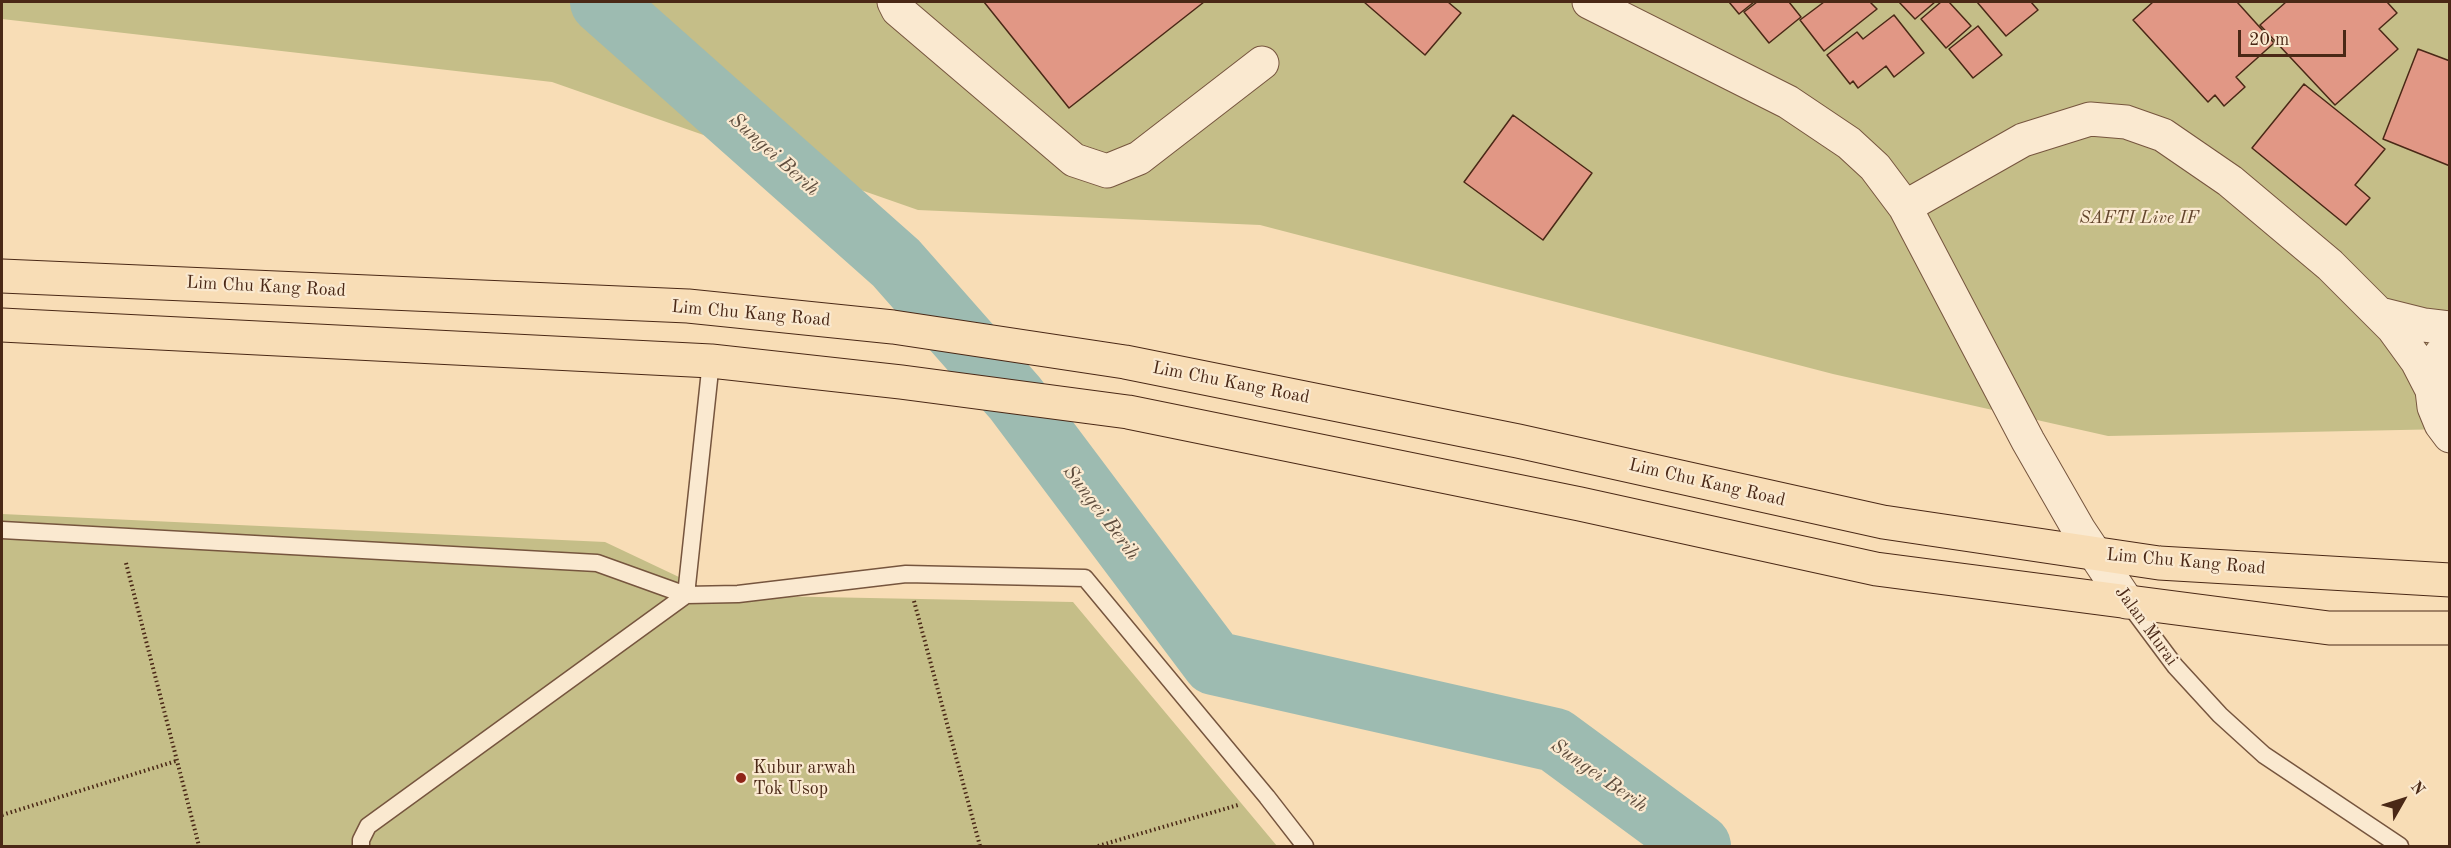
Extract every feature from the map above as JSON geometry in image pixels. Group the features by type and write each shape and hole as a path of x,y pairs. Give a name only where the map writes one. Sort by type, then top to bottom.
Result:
{"main road":[{"name":"Lim Chu Kang Road","path":"2,276 688,306 893,327 1125,362 1518,441 1883,522 2159,563 2450,580"},
{"path":"2,325 711,361 901,382 1128,412 1580,504 1876,569 2329,628 2450,628"},
{"path":"1518,441 1557,458 1575,475 1583,487 1580,504"},
{"path":"2260,569 2262,595 2277,609 2329,628"}],"street":[{"path":"894,2 898,10 1074,160 1107,171 1139,158 1262,63"},
{"name":"Jalan Murai","path":"1589,2 1788,102 1849,143 1875,167 1905,207 2028,441 2095,554 2127,602"},
{"path":"1905,207 2023,140 2090,119 2126,122 2163,135 2230,181 2330,265 2380,314 2417,361 2432,390 2437,415 2450,436"},
{"path":"2380,314 2424,325 2450,328"},
{"path":"2432,390 2434,372 2441,354 2450,343"}],"lane":[{"path":"361,846 361,840 368,826 686,595 711,361"},
{"path":"2,530 597,563 686,595 738,594 906,574 1085,578 1267,796 1305,846"},
{"name":"Jalan Murai","path":"2127,602 2175,666 2229,723 2264,755 2400,846"}],"path":[{"path":"119,536 199,846"},
{"path":"906,574 980,846"},
{"path":"2,815 176,760"},
{"path":"1098,846 1267,796"}],"green space":[{"name":"SAFTI Live IF","path":"2,2 2449,2 2449,429 2108,436 1833,374 1260,225 918,210 552,82 2,19"},
{"path":"2,514 605,542 717,595 1073,602 1277,846 2,846"}],"building":[{"path":"984,2 1204,2 1069,108"},
{"path":"1364,2 1448,2 1461,13 1425,55"},
{"path":"1729,2 1754,2 1739,14"},
{"path":"1757,2 1789,2 1801,17 1769,43 1744,12"},
{"path":"1824,2 1870,2 1877,9 1824,51 1800,20"},
{"path":"1899,2 1935,2 1915,19"},
{"path":"1941,2 1949,2 1971,26 1946,48 1921,19"},
{"path":"1977,2 2031,2 2038,10 2006,36"},
{"path":"2153,2 2237,2 2274,43 2236,77 2245,87 2224,106 2215,95 2208,102 2133,20"},
{"path":"2286,2 2387,2 2397,13 2379,29 2398,49 2335,105 2260,25"},
{"path":"1894,15 1924,53 1894,77 1886,66 1858,88 1853,81 1850,84 1827,55 1857,32 1863,39"},
{"path":"1978,26 2002,55 1973,78 1949,49"},
{"path":"2418,49 2450,61 2450,166 2383,139"},
{"path":"2304,84 2385,149 2355,185 2370,198 2346,225 2252,148"},
{"path":"1513,115 1592,173 1543,240 1464,182"}],"waterway":[{"name":"Sungei Berih","path":"602,2 896,263 1015,398 1214,663 1555,740 1699,846"}],"place":[{"name":"Kubur arwah Tok Usop","path":"741,778"}]}
